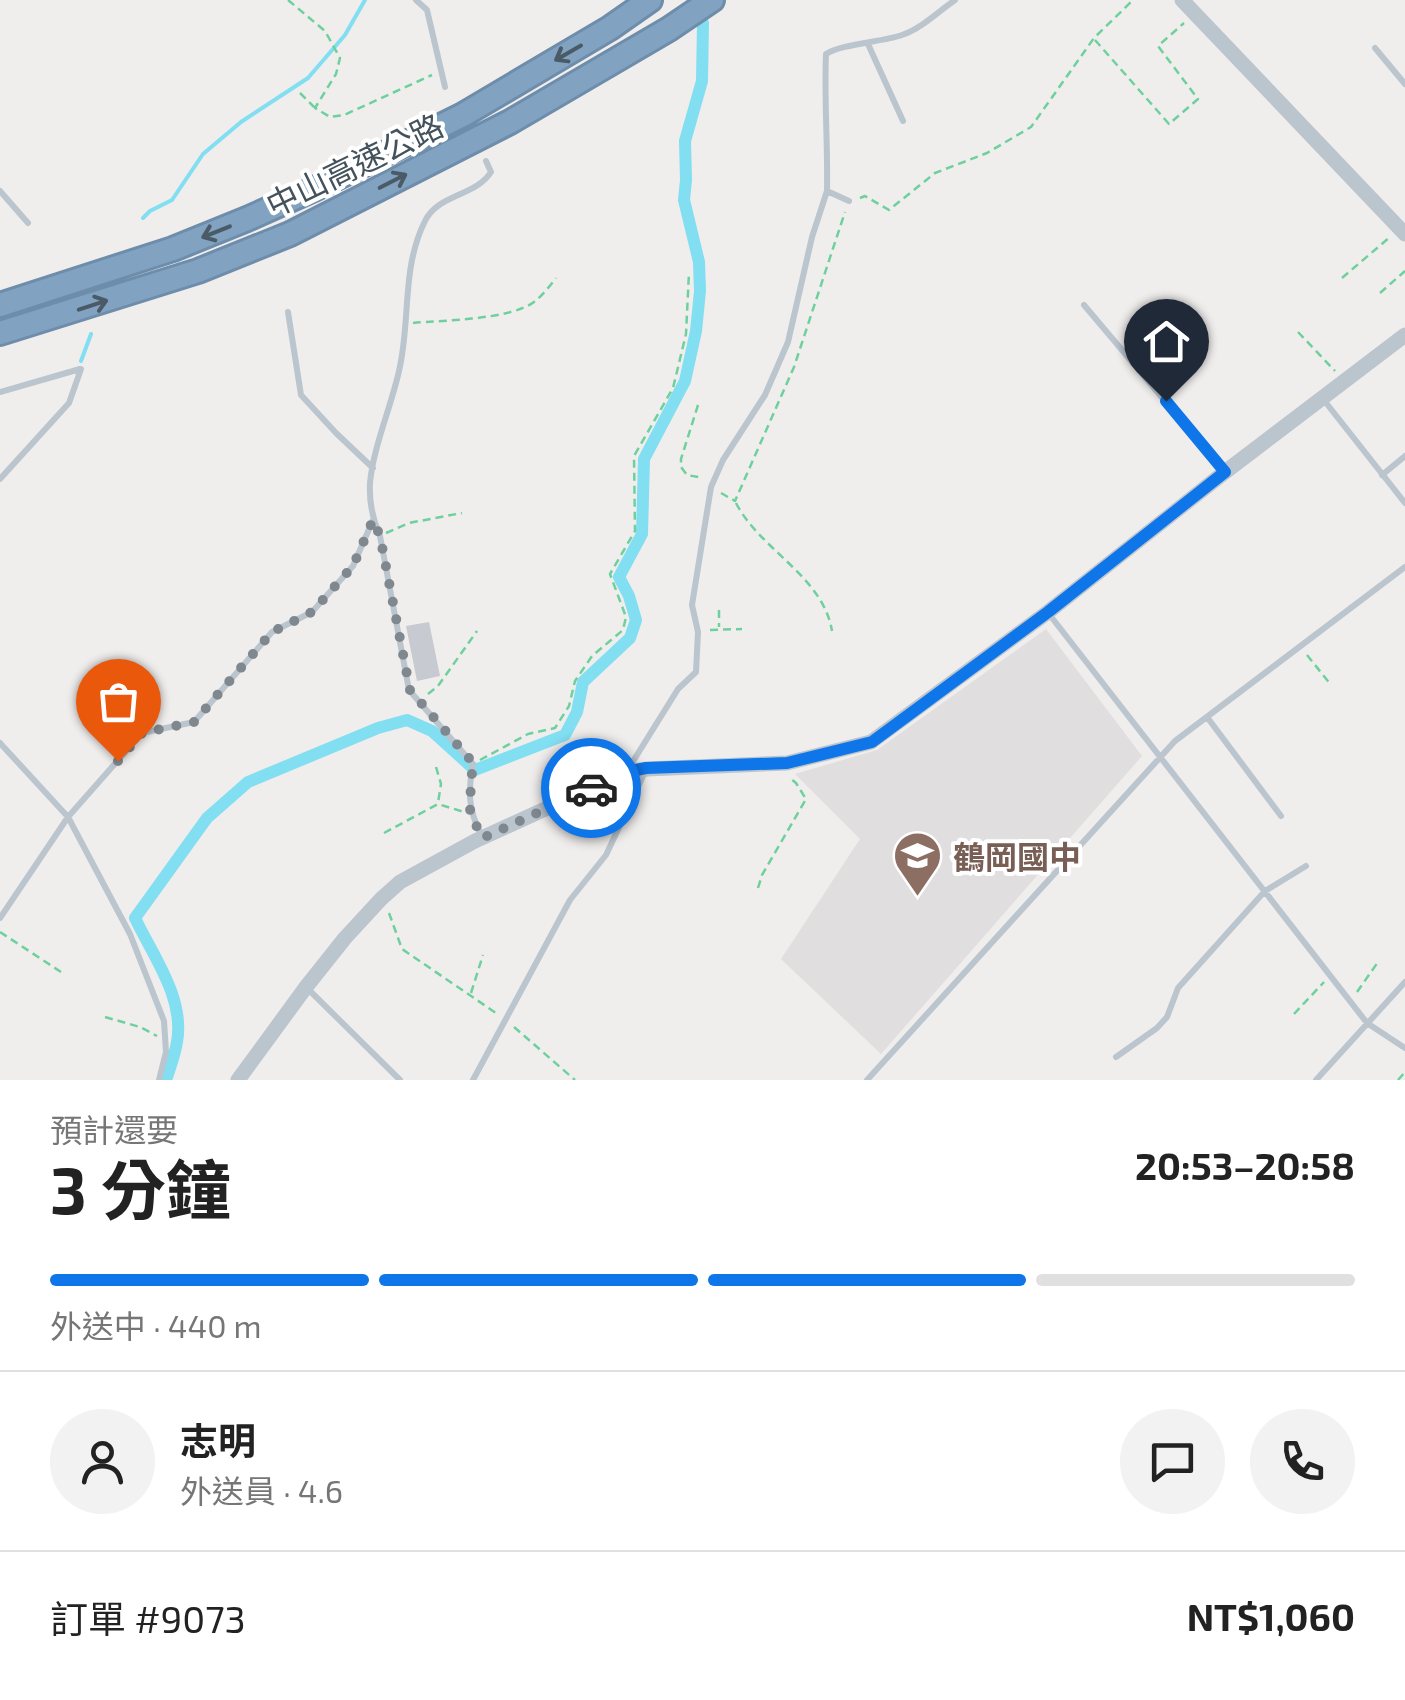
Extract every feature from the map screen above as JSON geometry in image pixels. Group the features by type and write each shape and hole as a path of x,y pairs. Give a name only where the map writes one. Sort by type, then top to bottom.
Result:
{"highway":[{"name":"中山高速公路","path":"0,305 173,249 297,196 463,116 650,0"},
{"name":"中山高速公路","path":"0,332 198,271 290,234 510,122 712,0"}],"street":[{"path":"1182,0 1403,230"},
{"path":"238,1080 306,987 381,898 400,882 483,838 626,772 787,763 872,742 1048,612 1405,335"}],"lane":[{"path":"416,0 427,10 445,87"},
{"path":"626,772 678,689 696,672 698,632 692,605 712,483 722,460 764,395 788,342 812,237 827,191 826,54 834,48 908,34 955,0"},
{"path":"868,44 903,121"},
{"path":"1375,48 1405,84"},
{"path":"483,838 470,814 474,764 410,690 380,536 373,520 370,485 400,368 406,284 418,240 434,208 486,180 492,172 486,161"},
{"path":"0,191 28,223"},
{"path":"827,191 849,201"},
{"path":"1084,305 1225,472"},
{"path":"288,312 300,395 373,468"},
{"path":"0,392 81,368 68,402 0,479"},
{"path":"1322,398 1405,503"},
{"path":"1382,475 1405,456"},
{"path":"0,918 68,816 142,733 194,722 272,632 312,612 353,566 373,520"},
{"path":"867,1080 1175,741 1405,567"},
{"path":"1048,612 1367,1023 1405,1048"},
{"path":"1207,717 1281,816"},
{"path":"0,743 68,816 130,934 164,1021 167,1041 159,1080"},
{"path":"473,1080 570,900 606,855 646,768"},
{"path":"1116,1057 1167,1017 1178,988 1265,891 1306,866"},
{"path":"1316,1080 1405,982"},
{"path":"306,987 400,1080"}],"path":[{"path":"288,0 324,31 340,58 336,74 315,108"},
{"path":"736,502 794,367 849,201 866,196 889,210 934,173 987,153 1031,127 1094,38 1133,0"},
{"path":"1094,38 1169,124 1198,99 1158,46 1195,13"},
{"path":"300,93 330,117 344,115 441,71"},
{"path":"1342,278 1403,230"},
{"path":"1380,292 1405,271"},
{"path":"474,764 528,734 555,728 569,706 575,682 592,656 623,630 626,617 610,574 634,531 634,456 673,388 686,334 689,272"},
{"path":"406,324 506,314 538,300 556,278"},
{"path":"1298,332 1344,381"},
{"path":"698,406 680,458 681,467 687,475 712,483 736,502 745,521 801,576 829,611 832,631"},
{"path":"380,536 410,524 462,513"},
{"path":"719,610 719,628"},
{"path":"698,632 742,629"},
{"path":"419,701 438,686 477,631"},
{"path":"1300,646 1331,685"},
{"path":"758,888 806,799 786,775 787,763"},
{"path":"436,767 441,784 438,804"},
{"path":"384,832 438,804 470,814"},
{"path":"381,898 402,949 505,1018 575,1080"},
{"path":"0,932 64,974"},
{"path":"471,994 484,956"},
{"path":"1350,1001 1378,962"},
{"path":"1294,1014 1331,976"},
{"path":"105,1016 167,1041"},
{"path":"1398,1080 1405,1072"}],"shaded area":[{"name":"鶴岡國中","path":"1046,629 1142,756 881,1054 781,959 860,839 795,774 877,750"}],"building":[{"path":"429,622 440,676 417,681 406,626"}],"waterway":[{"path":"143,218 172,200 203,154 241,122 308,78 345,35 365,0"},
{"path":"166,1080 177,1042 176,1009 166,978 135,918 207,818 248,782 378,728 407,720 432,731 475,770 565,735 577,712 583,682 630,638 636,620 619,577 642,534 644,459 685,381 696,331 699,262 684,200 685,141 702,81 703,23"},
{"path":"81,361 91,334"}],"way so far":[{"path":"118,761 142,733 194,722 272,632 312,612 353,566 373,520 380,536 410,690 474,764 470,814 483,838 591,788"}],"place":[{"name":"鶴岡國中","path":"918,898"}],"route":[{"path":"591,788 626,772 646,768 787,763 872,742 1048,612 1225,472 1166,401"}]}
